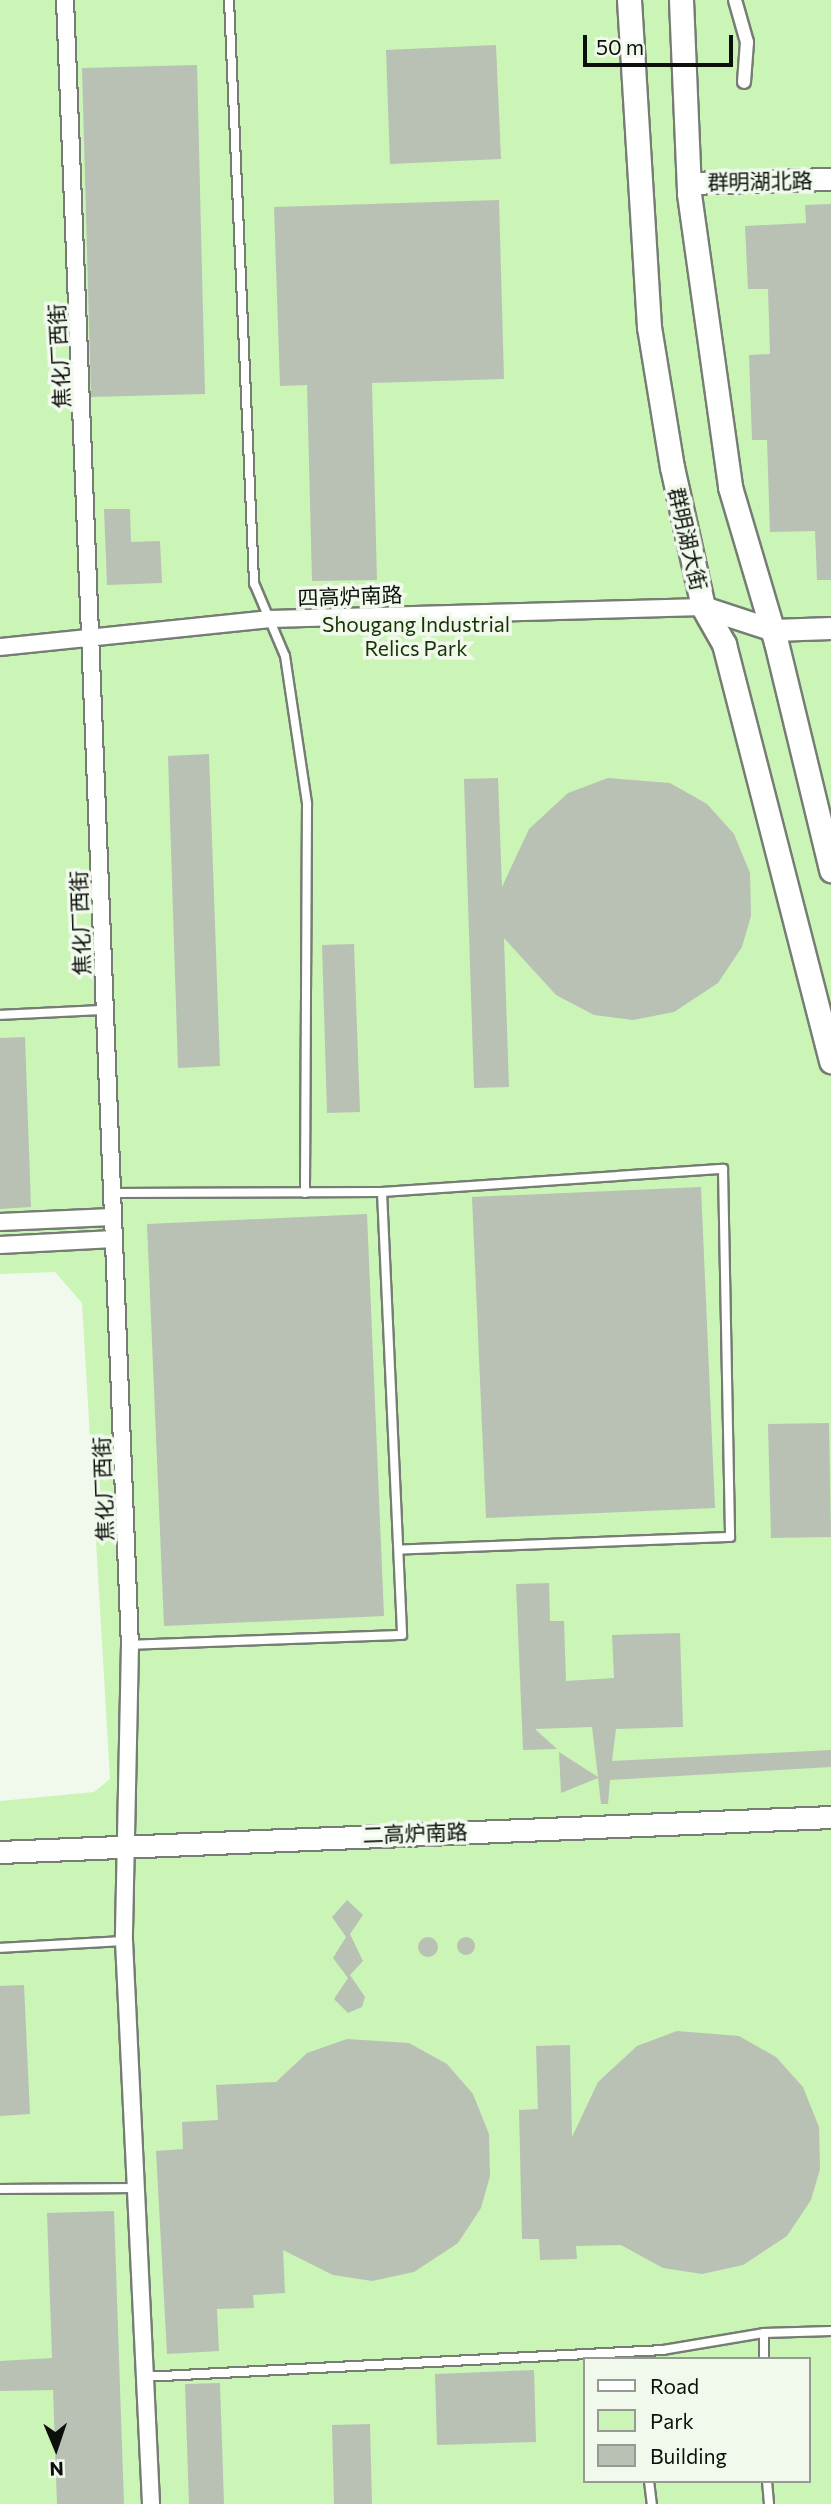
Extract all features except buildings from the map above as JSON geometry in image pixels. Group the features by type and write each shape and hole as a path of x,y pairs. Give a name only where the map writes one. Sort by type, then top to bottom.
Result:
{"main road":[{"name":"群明湖大街","path":"628,0 649,327 703,607 724,644 831,1061"},
{"path":"681,0 688,183 730,487 773,630 831,870"}],"street":[{"name":"焦化厂西街","path":"65,0 93,640 103,1010 130,1645 124,1941 133,2188 151,2504"},
{"path":"735,0 747,42 744,82"},
{"name":"群明湖北路","path":"688,183 831,179"},
{"name":"四高炉南路","path":"0,647 93,640 270,619 703,607"},
{"path":"703,607 773,630 831,628"},
{"path":"0,1222 112,1217"},
{"path":"0,1245 114,1239"},
{"name":"二高炉南路","path":"0,1852 124,1844 831,1817"}],"lane":[{"path":"229,0 254,583 270,619 301,729 307,804 305,1193"},
{"path":"0,1015 103,1010"},
{"path":"111,1193 382,1192 723,1169 730,1537 399,1550"},
{"path":"130,1645 402,1635 382,1192"},
{"path":"0,1948 124,1941"},
{"path":"0,2189 133,2188"},
{"path":"143,2377 663,2350 764,2333 831,2331"},
{"path":"764,2333 764,2357"},
{"path":"649,2483 652,2504"},
{"path":"767,2483 769,2504"}],"green space":[{"name":"Shougang Industrial Relics Park","path":"0,0 831,0 831,2504 0,2504 0,1801 94,1792 110,1779 82,1303 55,1272 0,1274"}]}
